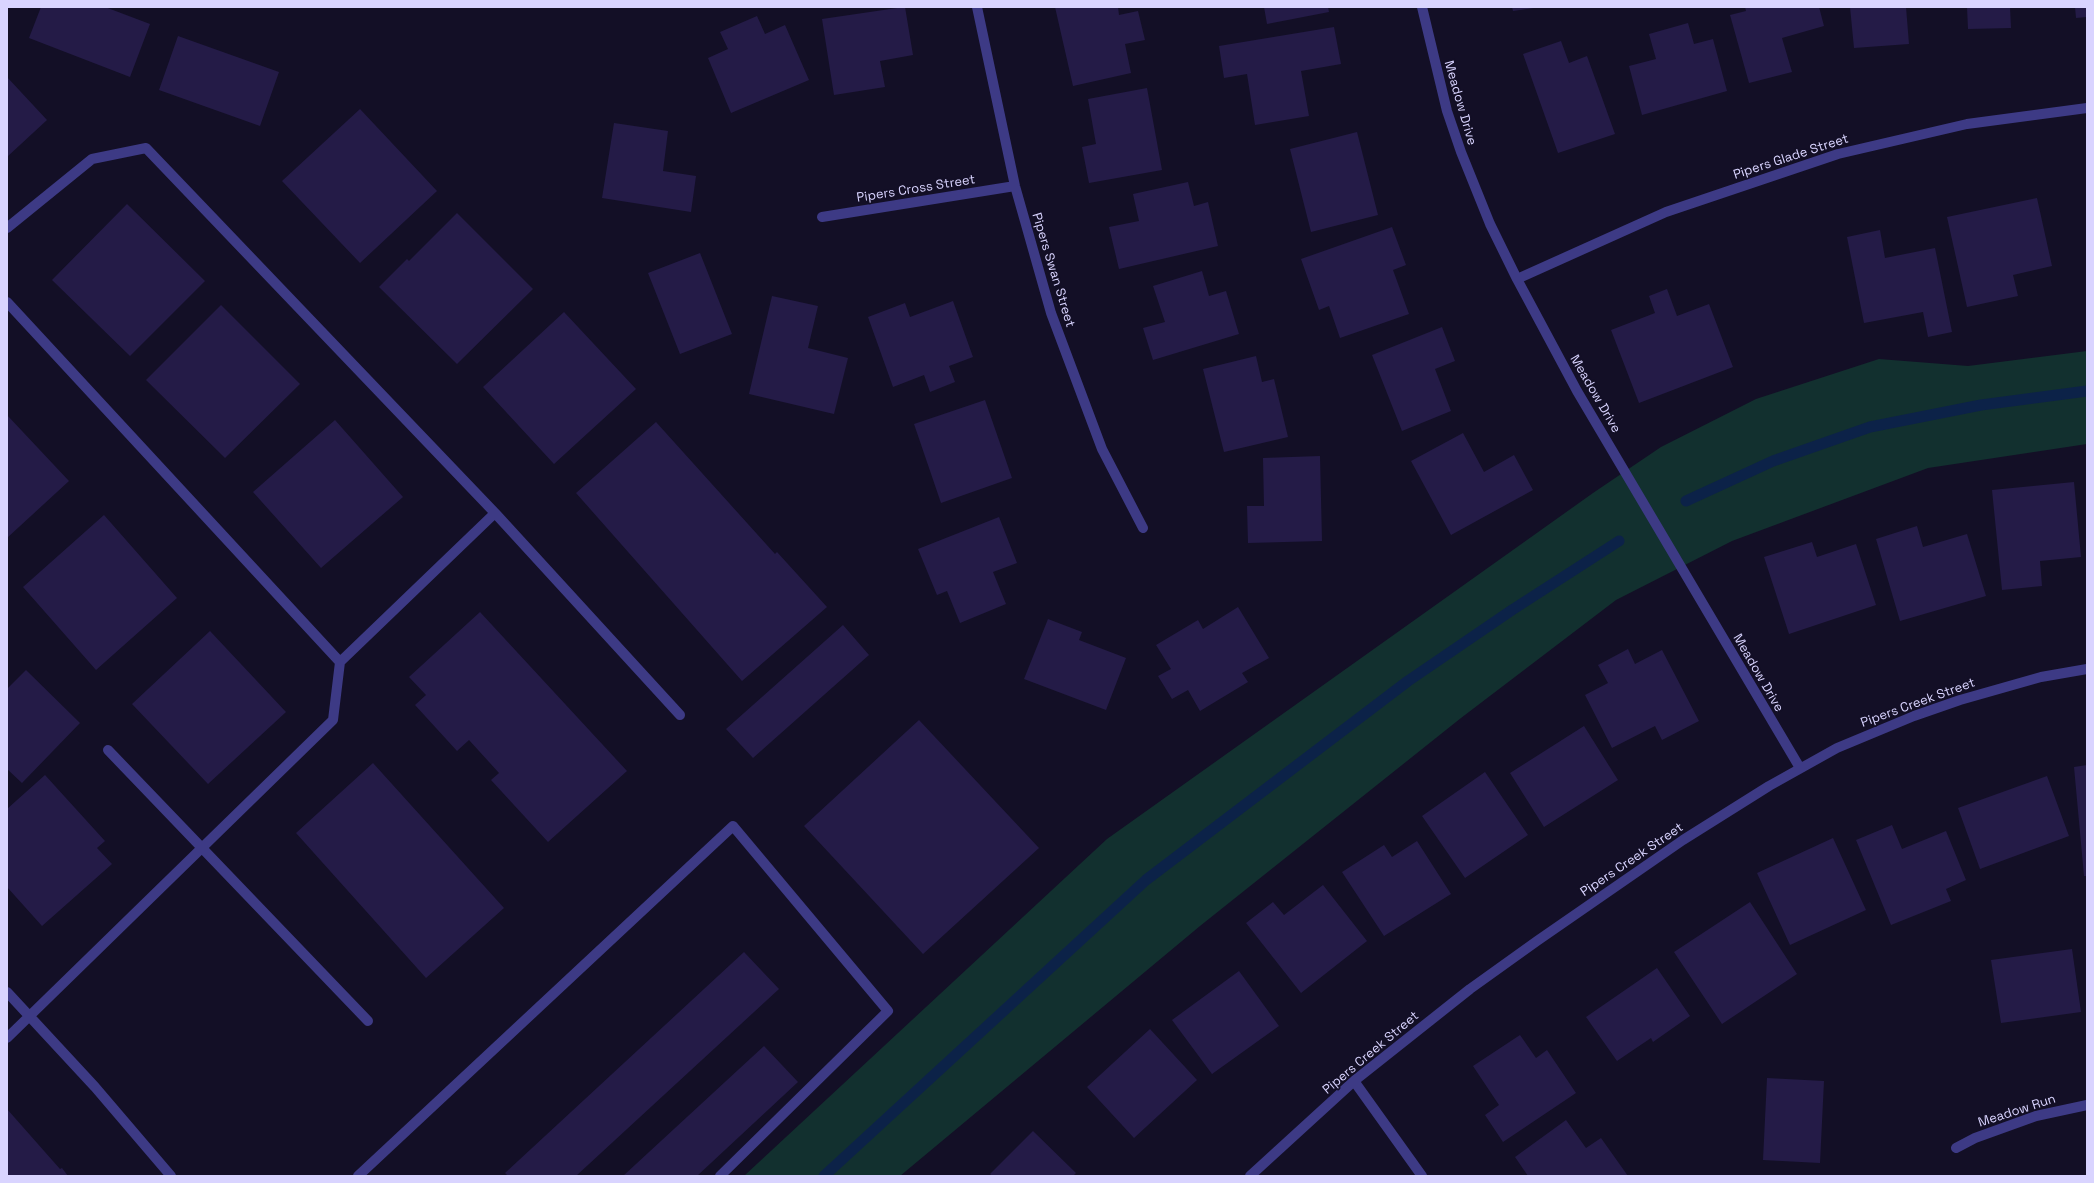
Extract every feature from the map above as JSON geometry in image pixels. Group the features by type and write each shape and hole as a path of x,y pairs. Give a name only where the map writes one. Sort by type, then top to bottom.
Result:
{"street":[{"name":"Pipers Swan Street","path":"977,7 1015,186 1051,313 1102,449 1143,528"},
{"name":"Meadow Drive","path":"1422,7 1445,104 1461,152 1490,224 1517,279 1578,391 1800,768"},
{"name":"Pipers Glade Street","path":"1517,279 1666,212 1838,154 1968,124 2087,108"},
{"path":"7,228 92,159 146,148 495,513 680,716"},
{"name":"Pipers Cross Street","path":"822,217 1015,186"},
{"path":"7,302 340,662"},
{"path":"7,1038 333,720 340,662 495,513"},
{"name":"Pipers Creek Street","path":"1250,1176 1354,1081 1470,989 1683,840 1800,768 1844,745 1914,716 2034,679 2087,669"},
{"path":"108,750 368,1021"},
{"path":"358,1176 733,826 888,1011 720,1176"},
{"path":"7,992 95,1087 171,1176"},
{"path":"1354,1081 1422,1176"},
{"name":"Meadow Run","path":"1956,1148 1975,1138 2036,1116 2087,1105"}],"green space":[{"path":"2087,351 2087,444 1928,468 1732,541 1616,600 1461,718 1200,926 900,1176 744,1176 1107,839 1593,493 1661,447 1756,399 1879,359 1968,366"}],"building":[{"path":"41,7 105,7 150,24 130,77 29,38"},
{"path":"905,7 913,55 880,61 885,87 834,95 822,19"},
{"path":"1055,7 1118,7 1119,15 1138,11 1145,40 1125,44 1131,73 1073,86"},
{"path":"1264,7 1328,7 1329,12 1267,24"},
{"path":"1512,7 1534,7 1534,8 1513,11"},
{"path":"1745,7 1819,7 1824,26 1782,38 1792,72 1749,83 1730,15 1746,11"},
{"path":"1850,7 1906,7 1909,44 1854,48"},
{"path":"1967,7 2010,7 2011,28 1968,29"},
{"path":"2075,7 2087,7 2087,17 2076,18"},
{"path":"757,16 765,34 785,25 809,80 731,113 708,58 728,49 720,32"},
{"path":"1688,23 1694,44 1713,39 1727,91 1642,115 1629,66 1656,59 1649,34"},
{"path":"1334,27 1341,64 1301,71 1309,116 1255,125 1247,74 1224,78 1219,46"},
{"path":"178,36 279,72 260,126 159,90"},
{"path":"1561,41 1569,63 1587,56 1615,134 1558,153 1523,54"},
{"path":"7,77 47,120 7,157"},
{"path":"1147,88 1162,170 1089,183 1082,147 1096,144 1088,99"},
{"path":"360,109 437,191 360,263 282,181"},
{"path":"614,123 668,131 663,171 696,176 691,212 602,198"},
{"path":"1357,132 1378,215 1311,232 1290,149"},
{"path":"1188,182 1194,206 1208,202 1218,246 1119,269 1109,227 1139,221 1133,194"},
{"path":"2037,198 2052,266 2013,275 2018,296 1967,307 1947,217"},
{"path":"127,204 205,281 130,356 52,280"},
{"path":"457,213 533,289 457,364 379,287 407,259 409,261"},
{"path":"1392,227 1406,265 1393,270 1409,314 1340,338 1329,306 1319,310 1301,259"},
{"path":"1880,230 1885,258 1935,248 1952,332 1928,337 1923,312 1864,323 1847,237"},
{"path":"700,253 732,334 680,354 648,273"},
{"path":"1202,271 1209,296 1226,291 1239,334 1153,360 1143,328 1165,322 1153,286"},
{"path":"1667,289 1677,316 1709,304 1733,367 1639,403 1611,330 1655,313 1649,296"},
{"path":"772,296 818,306 808,348 848,358 834,414 749,394"},
{"path":"953,301 973,357 949,366 955,382 930,392 924,375 893,387 868,317 905,303 910,317"},
{"path":"221,305 300,384 225,458 146,380"},
{"path":"564,312 636,389 554,464 483,387"},
{"path":"1442,327 1455,361 1435,369 1451,411 1402,431 1372,355"},
{"path":"1256,356 1262,382 1274,379 1288,437 1224,452 1203,369"},
{"path":"985,400 1012,478 941,503 914,424"},
{"path":"7,415 69,481 7,538"},
{"path":"335,420 403,497 321,568 253,492"},
{"path":"656,422 775,554 777,552 827,607 742,681 576,493"},
{"path":"1463,433 1484,472 1514,455 1533,490 1451,535 1411,461"},
{"path":"1320,456 1322,541 1248,543 1247,506 1264,506 1263,458"},
{"path":"2074,482 2081,557 2040,561 2042,586 2002,590 1992,490"},
{"path":"104,515 177,598 96,670 23,587"},
{"path":"999,517 1017,563 993,572 1006,604 960,623 947,591 937,595 918,549"},
{"path":"1917,526 1923,547 1967,534 1986,596 1900,621 1876,539"},
{"path":"1812,542 1817,557 1856,544 1876,605 1789,634 1764,557"},
{"path":"1238,607 1269,658 1242,673 1248,682 1200,711 1188,690 1172,699 1158,676 1171,669 1156,645 1198,620 1203,629"},
{"path":"480,612 627,771 548,842 491,780 499,773 469,740 457,751 415,705 426,695 409,677"},
{"path":"1048,619 1082,632 1079,640 1126,658 1106,710 1024,679"},
{"path":"843,625 869,655 753,758 726,729"},
{"path":"210,631 286,712 208,784 132,704"},
{"path":"1628,649 1635,664 1662,650 1699,721 1662,740 1655,726 1612,748 1585,695 1608,683 1598,665"},
{"path":"26,670 80,723 22,783 7,769 7,689"},
{"path":"919,720 1039,848 923,954 804,826"},
{"path":"1584,726 1618,780 1544,827 1510,773"},
{"path":"373,763 504,908 426,978 296,833"},
{"path":"2087,765 2087,876 2084,876 2074,767"},
{"path":"1485,772 1528,835 1465,878 1422,816"},
{"path":"45,775 105,841 97,848 112,864 42,926 7,887 7,809"},
{"path":"2047,776 2069,836 1980,869 1958,808"},
{"path":"1892,825 1902,849 1946,831 1966,880 1946,889 1951,901 1891,925 1856,840"},
{"path":"1833,838 1866,910 1790,945 1757,873"},
{"path":"1417,841 1451,894 1384,936 1342,872 1384,845 1392,857"},
{"path":"1323,885 1367,941 1301,993 1246,923 1273,902 1284,915"},
{"path":"1750,902 1797,974 1722,1024 1674,952"},
{"path":"2072,949 2081,1012 2001,1023 1991,960"},
{"path":"744,952 779,989 576,1176 508,1176 505,1173"},
{"path":"1657,968 1690,1016 1653,1042 1651,1038 1617,1061 1586,1017"},
{"path":"1239,971 1279,1026 1212,1074 1172,1020"},
{"path":"1150,1029 1197,1080 1134,1138 1087,1087"},
{"path":"1520,1035 1536,1058 1547,1050 1576,1093 1503,1142 1485,1115 1499,1105 1473,1066"},
{"path":"764,1046 798,1082 697,1176 623,1176"},
{"path":"1767,1078 1824,1081 1820,1163 1763,1160"},
{"path":"7,1109 60,1169 62,1168 68,1176 7,1176"},
{"path":"1566,1120 1586,1148 1601,1138 1628,1176 1528,1176 1515,1157"},
{"path":"1033,1131 1076,1173 1073,1176 992,1176 990,1174"}],"waterway":[{"path":"1686,501 1773,461 1870,427 1981,405 2087,391"},
{"path":"824,1176 1146,880 1408,681 1512,610 1619,541"}]}
